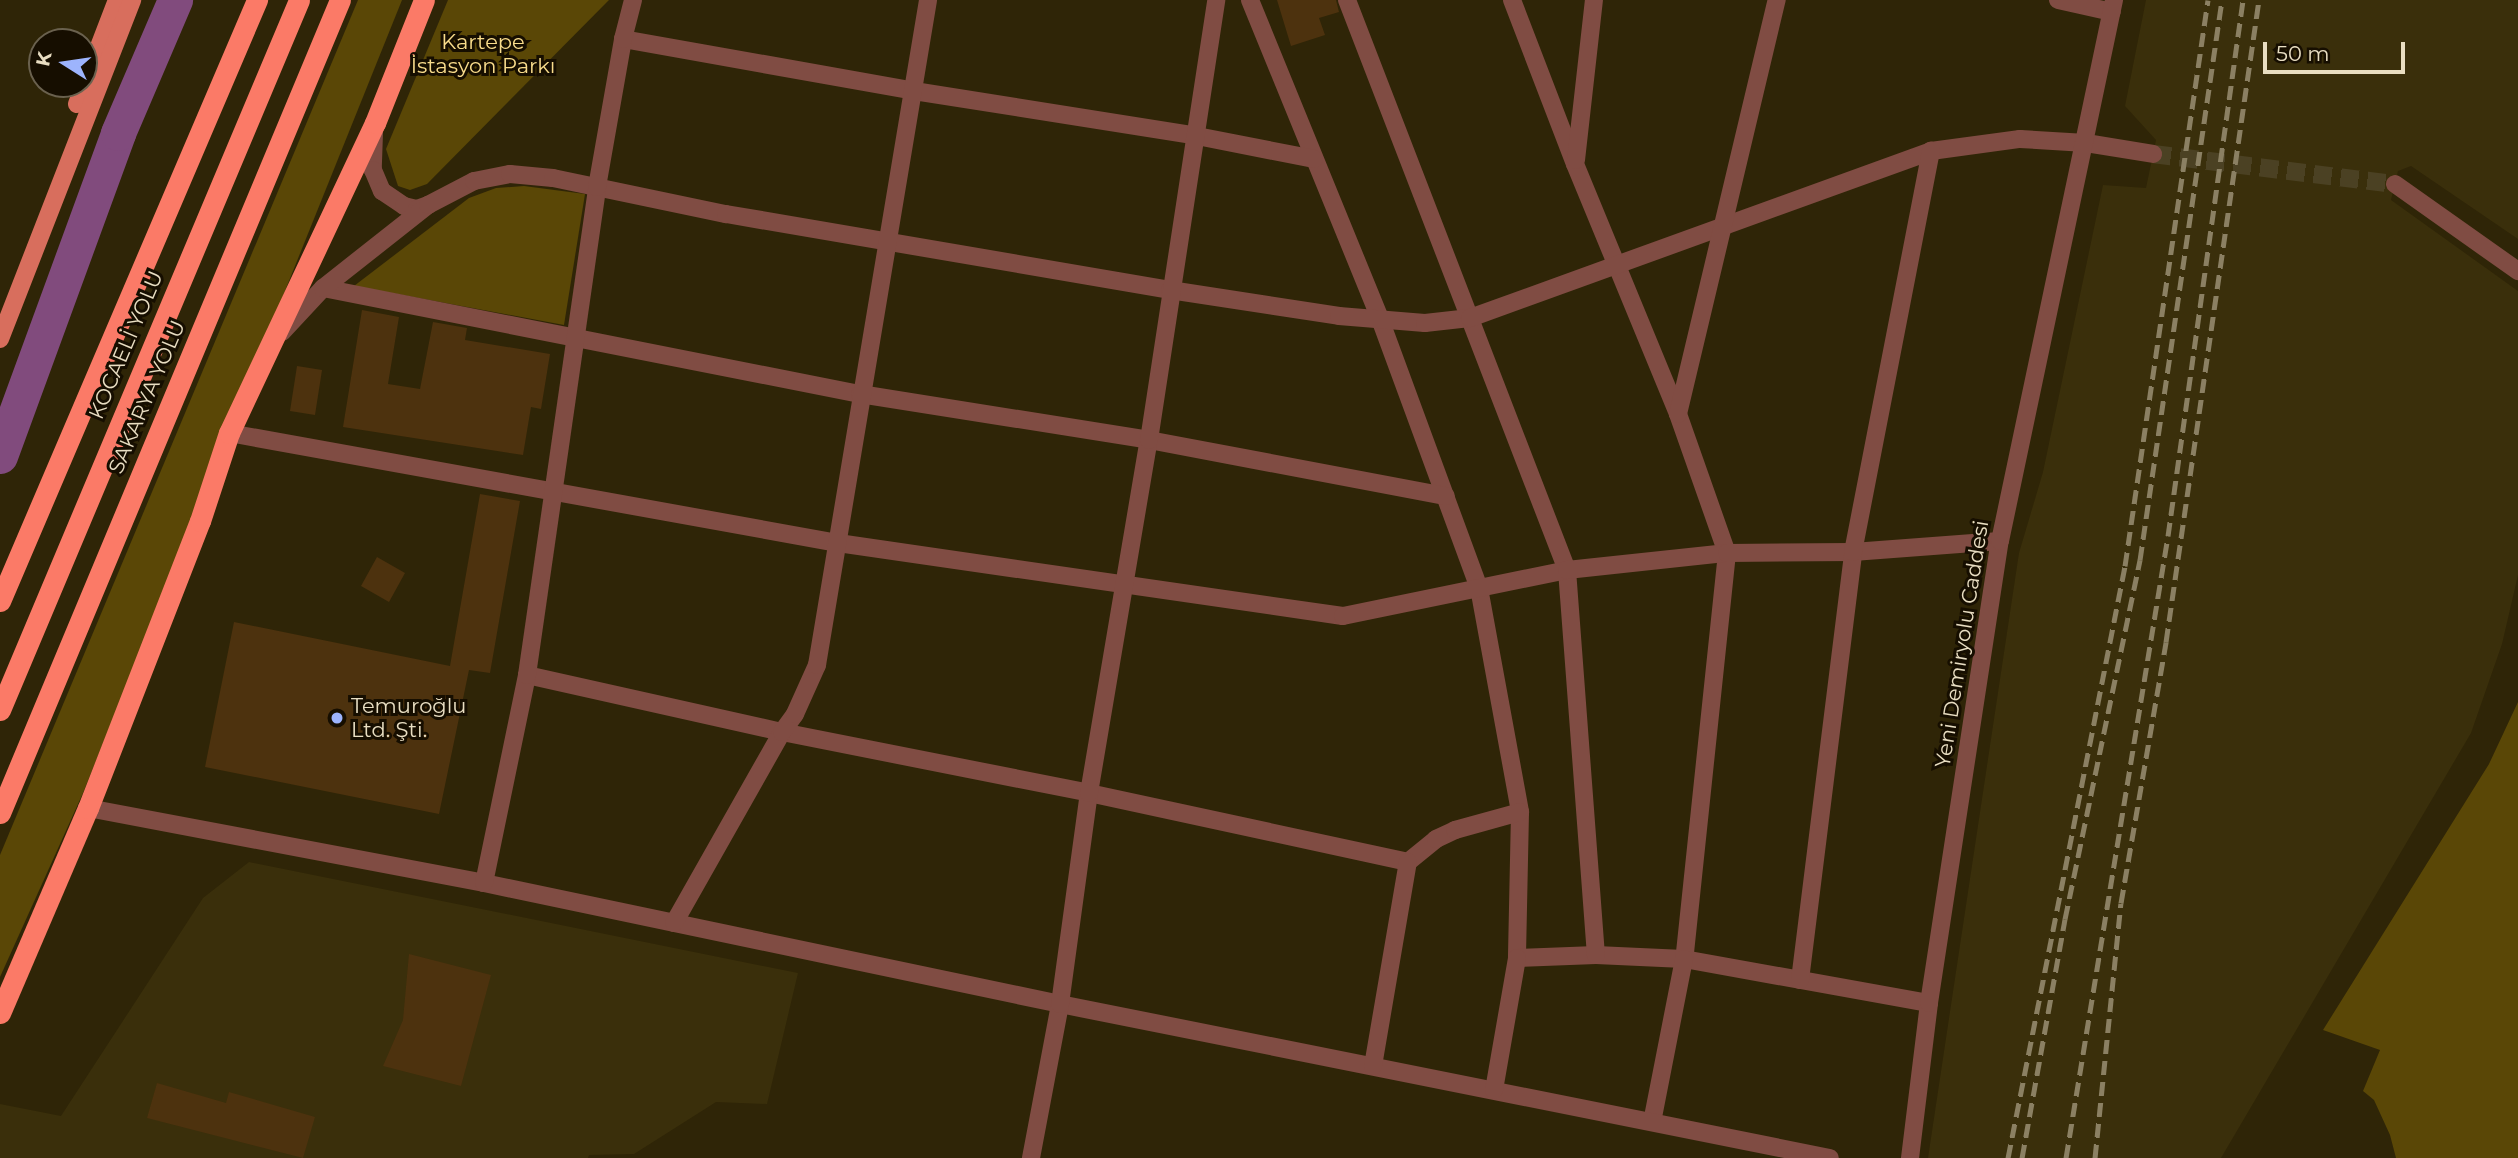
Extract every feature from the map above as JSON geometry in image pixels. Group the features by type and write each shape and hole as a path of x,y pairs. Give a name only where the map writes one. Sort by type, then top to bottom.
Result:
{"highway":[{"path":"0,601 257,0"},
{"name":"KOCAELİ YOLU","path":"0,710 299,0"},
{"name":"SAKARYA YOLU","path":"0,813 340,0"},
{"path":"0,1013 88,808 200,521 229,433 374,124 424,0"}],"main road":[{"path":"0,308 117,0"},
{"path":"0,339 132,0"}],"street":[{"path":"484,883 527,675 597,187 623,39 633,0"},
{"path":"674,923 804,697 817,665 860,394 928,0"},
{"path":"1031,1158 1059,1004 1089,793 1149,440 1216,0"},
{"path":"1250,0 1380,320 1479,588 1520,812 1517,958 1494,1090"},
{"path":"1347,0 1566,570 1596,955"},
{"path":"1512,0 1575,164 1678,414 1727,554 1684,959 1652,1122"},
{"path":"1575,164 1594,0"},
{"path":"1678,414 1777,0"},
{"path":"2058,0 2113,6"},
{"name":"Yeni Demiryolu Caddesi","path":"1910,1158 1929,1003 2000,541 2113,6"},
{"path":"623,39 914,91 1197,136 1314,159"},
{"path":"374,124 373,170 382,191 404,206 417,209 474,181 510,174 542,176 726,214 1171,290 1380,320 1425,323 1470,318 1617,267 1931,150 1996,140 2086,143 2153,154"},
{"path":"1800,980 1853,552 1931,150"},
{"path":"2395,184 2518,271"},
{"path":"267,349 305,304 428,205"},
{"path":"323,288 574,340 860,394 1149,440 1446,496"},
{"path":"229,433 554,494 838,543 1123,586 1343,615 1566,570 1727,554 1853,552 2000,541"},
{"path":"527,675 782,732 1089,793 1408,862"},
{"path":"88,808 484,883 1059,1004 1830,1158"},
{"path":"1373,1066 1408,862 1436,839 1455,830 1520,812"},
{"path":"1517,958 1596,955 1684,959 1929,1003"}],"shaded area":[{"path":"2146,0 2518,0 2518,239 2411,166 2398,171 2391,200 2518,291 2518,575 2502,644 2471,733 2221,1158 1928,1158 2019,553 2043,472 2103,185 2146,188 2156,140 2125,106"},
{"path":"249,862 798,973 767,1104 716,1102 634,1154 589,1155 588,1158 0,1158 0,1104 61,1116 203,898"}],"green space":[{"path":"358,0 402,0 83,793 0,977 0,855"},
{"name":"Kartepe İstasyon Parkı","path":"448,0 609,0 427,184 410,190 398,186 386,149"},
{"path":"524,186 585,194 564,325 354,286 469,198 496,188"},
{"path":"2518,702 2518,1158 2396,1158 2390,1135 2374,1100 2363,1091 2380,1050 2323,1030 2489,764"}],"building":[{"path":"1277,0 1336,0 1339,12 1319,18 1325,35 1291,46"},
{"path":"362,310 399,317 388,384 420,389 433,322 467,328 465,340 550,354 541,409 531,407 523,455 343,427"},
{"path":"297,366 322,370 315,415 290,411"},
{"name":"Temuroğlu Ltd. Şti.","path":"480,494 520,501 490,673 469,670 439,814 205,767 234,622 450,666"},
{"path":"377,557 405,573 389,602 361,586"},
{"path":"409,954 491,975 461,1086 383,1066 403,1020"},
{"path":"157,1083 226,1103 229,1092 315,1117 303,1158 147,1118"}],"waterway":[{"path":"0,456 118,133 175,0"}],"tunnel":[{"path":"2153,154 2395,184"}],"railway":[{"path":"2008,1158 2125,566 2208,0"},
{"path":"2022,1158 2065,919 2140,560 2222,0"},
{"path":"2066,1158 2168,536 2243,0"},
{"path":"2095,1158 2121,903 2166,642 2259,0"}],"place":[{"name":"Temuroğlu Ltd. Şti.","path":"337,718"}]}
